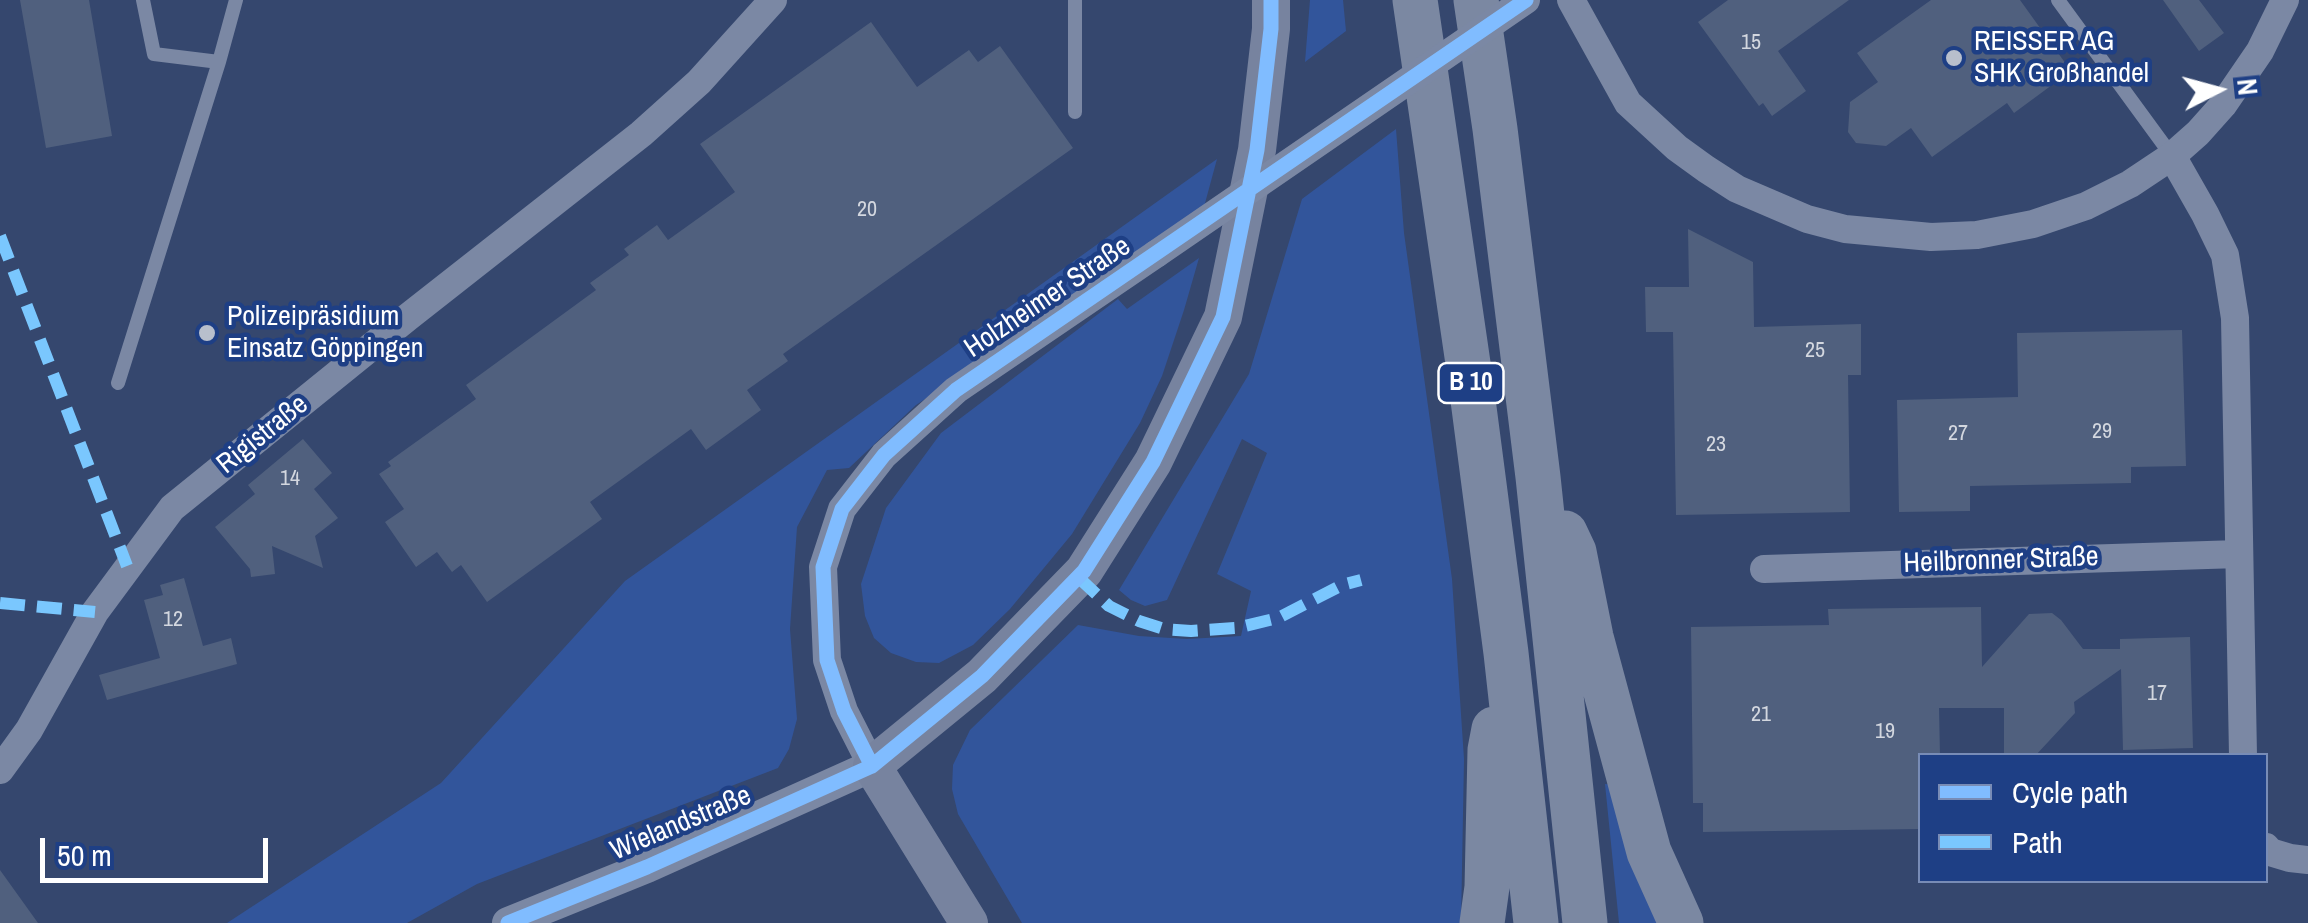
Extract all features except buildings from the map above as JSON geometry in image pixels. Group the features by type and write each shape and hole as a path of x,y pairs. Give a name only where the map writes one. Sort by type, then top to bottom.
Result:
{"highway":[{"name":"B 10","path":"1415,0 1470,377 1536,923"},
{"name":"B 10","path":"1476,0 1538,477 1585,923"},
{"name":"B 10","path":"1538,477 1574,552 1591,637 1649,852 1681,923"},
{"path":"1482,923 1490,750 1506,652"}],"main road":[{"path":"969,923 872,766 982,676 1084,571 1154,462 1223,316 1257,150 1271,0"}],"street":[{"name":"Rigistraße","path":"0,770 29,730 95,612 172,508 642,134 698,82 773,0"},
{"name":"Holzheimer Straße","path":"872,766 844,711 827,660 823,567 842,509 884,455 956,390 1526,0"},
{"path":"1572,0 1628,103 1676,148 1722,179 1807,220 1883,234 1930,237 1977,235 2033,224 2086,206 2130,184 2172,156 2223,105 2260,51 2285,0"},
{"path":"2172,156 2225,255 2235,318 2243,753"},
{"name":"Heilbronner Straße","path":"1764,569 2238,554"},
{"name":"Wielandstraße","path":"508,923 646,867 872,766"},
{"path":"2268,850 2308,860"}],"lane":[{"path":"144,0 154,54 219,62"},
{"path":"118,383 236,0"},
{"path":"1075,0 1075,112"},
{"path":"2058,0 2172,156"}],"shaded area":[{"path":"1310,0 1343,0 1346,31 1305,62"},
{"path":"1396,129 1404,233 1452,579 1464,759 1461,923 1022,923 958,814 952,789 953,765 970,730 1078,625 1139,636 1241,636 1251,591 1217,574 1267,453 1242,439 1167,600 1145,606 1119,590 1249,374 1302,199"},
{"path":"1217,159 1201,218 916,405 849,468 827,470 797,527 790,629 797,719 789,749 778,768 477,884 407,923 227,923 441,783 625,581"},
{"path":"1199,258 1162,376 1140,423 1072,534 1010,609 973,645 939,663 916,662 891,653 874,638 865,616 861,584 886,508 941,433 1118,299 1127,309"},
{"path":"1605,784 1615,785 1666,923 1619,923"}],"marked path":[{"path":"0,236 127,566"},
{"path":"1078,577 1109,606 1139,621 1164,629 1191,631 1236,628 1278,618 1342,585 1361,580"},
{"path":"0,603 95,612"}],"cycle path":[{"path":"508,923 647,867 872,766 982,676 1084,571 1153,462 1223,317 1257,150 1271,0"},
{"path":"872,766 844,711 827,660 823,567 842,509 884,455 956,390 1526,0"}],"place":[{"name":"REISSER AG SHK Großhandel","path":"1954,58"},
{"name":"Polizeipräsidium Einsatz Göppingen","path":"207,333"}]}
